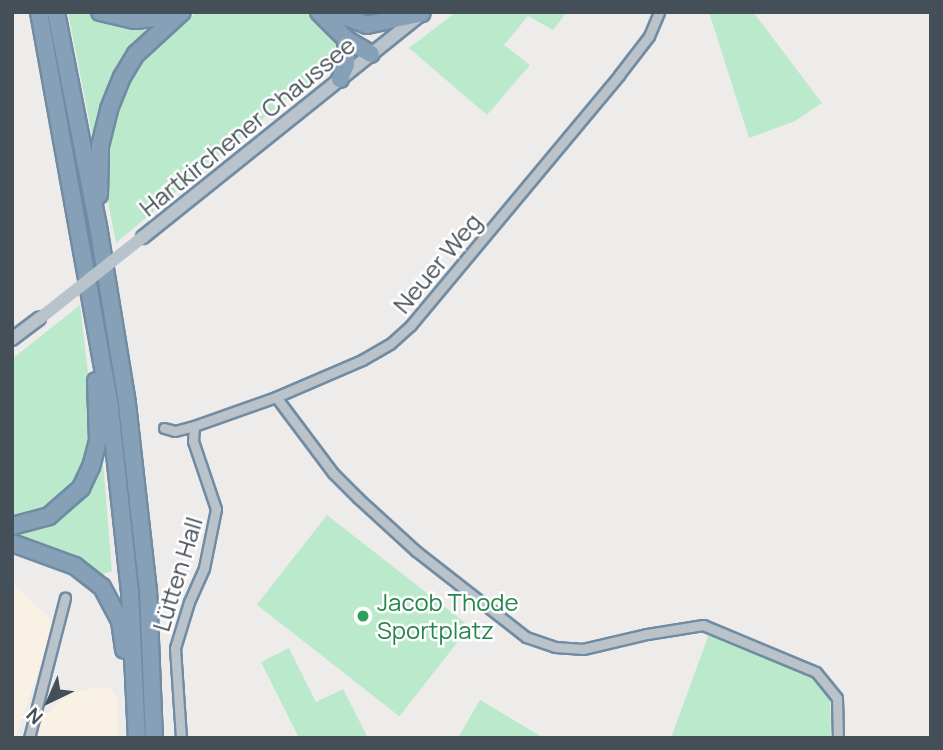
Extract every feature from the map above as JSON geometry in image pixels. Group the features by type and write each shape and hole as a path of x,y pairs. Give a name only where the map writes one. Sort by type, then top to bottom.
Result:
{"highway":[{"path":"39,12 96,319 123,519 137,736"},
{"path":"56,12 98,226 127,404 148,590 154,738"},
{"path":"100,12 135,20 179,14"},
{"path":"319,12 346,39 371,54"},
{"path":"333,12 355,23 380,25 422,13"},
{"path":"98,226 100,146 109,109 122,77 136,54 179,14"},
{"path":"355,23 366,38 371,54"},
{"path":"340,79 346,64 346,39"},
{"path":"12,526 37,521 61,509 81,488 91,467 98,441 96,319"},
{"path":"12,542 75,566 89,576 109,598 120,621 126,689 137,736"}],"main road":[{"name":"Hartkirchener Chaussee","path":"12,340 422,13"}],"street":[{"name":"Neuer Weg","path":"164,428 175,431 194,426 276,397 373,355 408,328 641,47 657,22 659,12"},
{"path":"276,397 333,472 358,498 416,551 526,637 555,647 583,649 647,634 703,625 816,672 837,698 838,738"},
{"name":"Lütten Hall","path":"181,738 175,648 189,602 204,568 216,509 193,442 194,426"},
{"path":"29,738 65,598"}],"shaded area":[{"path":"12,583 55,623 15,738 12,738"},
{"path":"95,688 111,688 118,700 118,738 38,738 43,719 66,694"}],"green space":[{"path":"68,12 88,12 94,16 155,24 157,27 97,136 92,135"},
{"path":"198,12 306,12 338,41 340,55 334,67 324,76 298,89 116,243 106,191 108,129 126,83 141,58 176,26"},
{"path":"456,12 567,12 553,30 528,16 504,45 530,65 487,115 409,48"},
{"path":"709,12 753,12 822,103 795,121 749,138"},
{"path":"80,305 90,390 88,454 81,477 50,509 12,520 12,359"},
{"path":"102,450 112,571 100,575 77,560 12,538 12,530 29,530 51,522 70,509 87,491"},
{"name":"Jacob Thode Sportplatz","path":"327,515 470,626 399,716 257,605"},
{"path":"709,634 812,676 830,700 831,738 671,738"},
{"path":"289,648 316,702 343,689 368,738 299,738 261,662"},
{"path":"480,700 544,738 458,738"}],"place":[{"name":"Jacob Thode Sportplatz","path":"363,616"}]}
